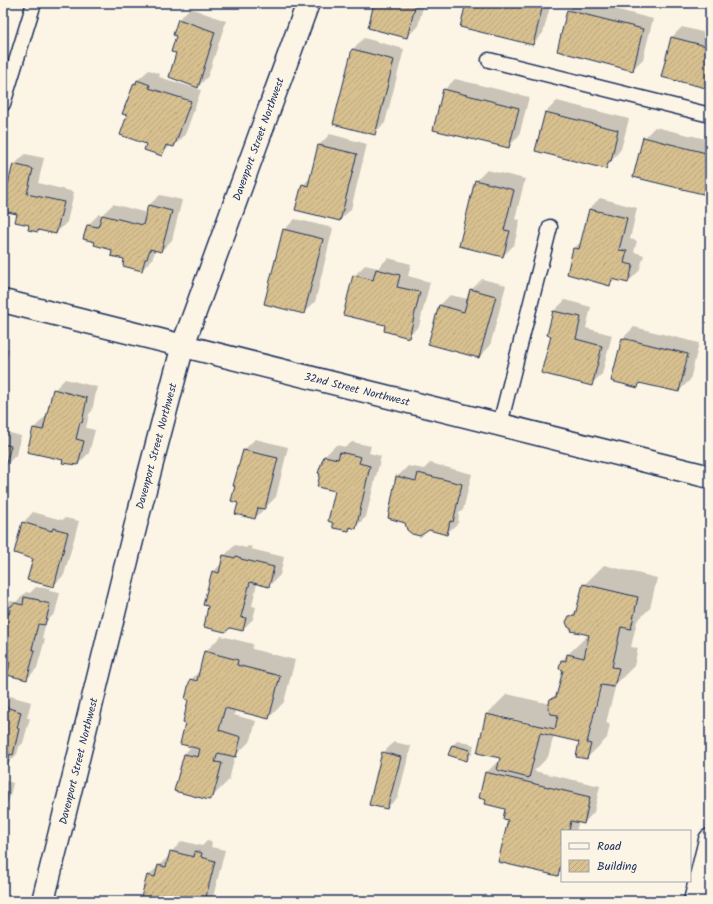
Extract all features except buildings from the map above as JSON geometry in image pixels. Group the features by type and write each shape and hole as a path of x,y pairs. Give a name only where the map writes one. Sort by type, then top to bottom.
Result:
{"street":[{"name":"Davenport Street Northwest","path":"43,901 137,520 183,345 308,3"},
{"name":"32nd Street Northwest","path":"3,301 710,477"},
{"path":"695,901 710,840"}],"lane":[{"path":"3,104 34,3"},
{"path":"489,60 710,115"},
{"path":"500,424 550,227"}]}
